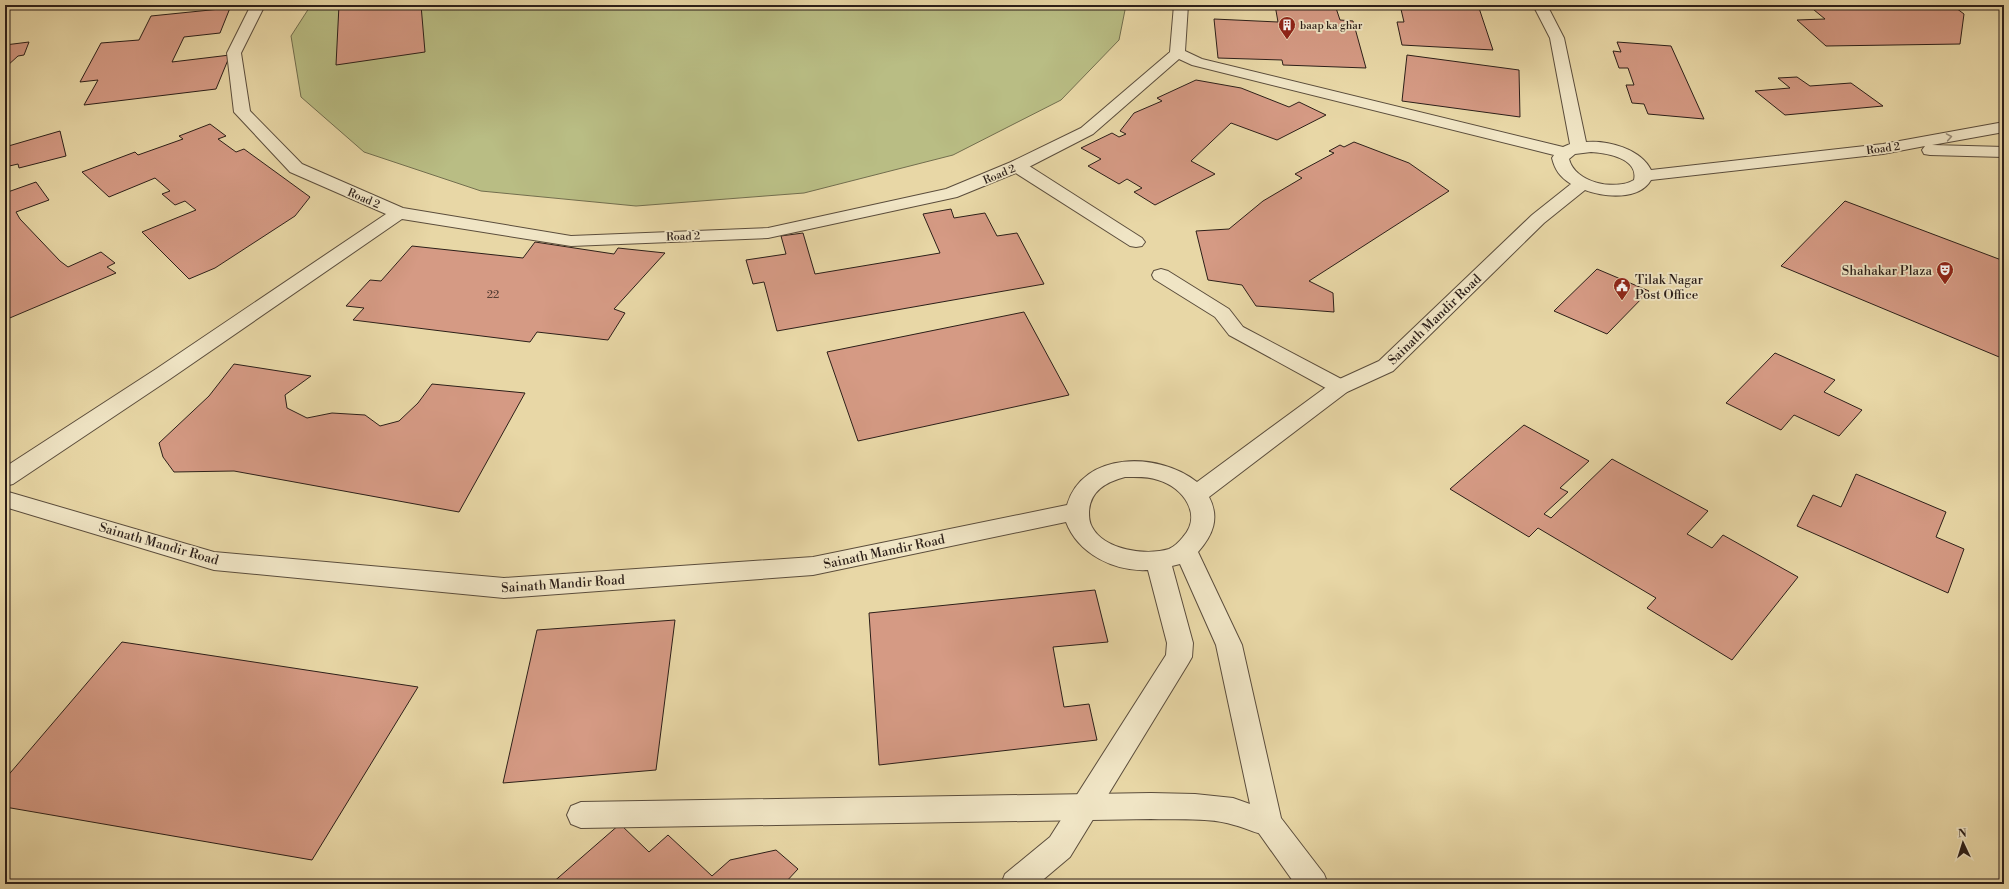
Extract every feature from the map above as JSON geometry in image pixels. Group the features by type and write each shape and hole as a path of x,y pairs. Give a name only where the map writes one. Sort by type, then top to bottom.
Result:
{"street":[{"name":"Road 2","path":"258,5 234,53 242,112 296,168 399,213 571,241 768,233 951,193 1017,166 1087,131 1177,53"},
{"path":"1182,5 1177,53 1197,62 1572,150 1591,147 1617,152 1638,163 1643,170 1644,176 1641,183 1634,187 1622,189 1609,189 1582,183 1563,171 1560,164 1560,158 1572,150"},
{"path":"1540,5 1557,38 1572,150"},
{"name":"Road 2","path":"1644,176 1883,149 2004,127"},
{"path":"1883,149 2004,152"},
{"path":"1017,166 1136,242"},
{"name":"Sainath Mandir Road","path":"1196,495 1340,387 1386,366 1538,219 1582,183"},
{"path":"5,478 163,374 399,213"},
{"path":"1161,275 1222,312 1236,331 1340,387"},
{"path":"1125,469 1146,469 1166,474 1184,483 1196,495 1203,509 1204,524 1198,539 1186,551 1169,558 1148,562 1126,559 1106,553 1091,541 1080,527 1077,511 1080,496 1090,483 1106,474 1125,469"},
{"name":"Sainath Mandir Road","path":"5,498 214,561 504,588 813,566 1077,511"},
{"path":"1186,551 1229,645 1268,823 1313,884"},
{"path":"1016,884 1060,847 1179,657 1180,643 1158,560"},
{"path":"581,815 1085,807 1194,807 1233,811 1268,823"}],"green space":[{"path":"311,5 1126,5 1119,40 1061,100 953,155 804,193 636,206 481,191 364,152 301,97 291,36"}],"building":[{"path":"5,5 64,5 5,8"},
{"path":"339,5 421,5 425,52 336,65"},
{"name":"baap ka ghar","path":"1275,5 1349,5 1349,8 1336,8 1340,20 1353,21 1366,68 1283,65 1282,60 1218,58 1214,19 1278,22"},
{"path":"1400,5 1478,5 1493,50 1402,45 1397,22 1404,22"},
{"path":"1808,5 1952,5 1964,14 1960,44 1826,46 1797,20 1825,19"},
{"path":"230,8 220,33 184,37 172,62 230,55 216,89 84,105 98,80 80,82 101,43 139,40 151,16"},
{"path":"29,42 24,55 18,56 7,66 5,72 5,45"},
{"path":"1617,42 1671,46 1704,119 1648,114 1644,104 1632,103 1626,85 1634,85 1628,68 1619,68 1613,51 1621,52"},
{"path":"1407,55 1519,70 1520,117 1402,101"},
{"path":"1797,77 1810,86 1851,83 1883,106 1785,115 1755,91 1790,88 1778,78"},
{"path":"1196,80 1241,88 1289,107 1299,102 1326,115 1277,140 1231,123 1191,161 1215,174 1155,205 1134,192 1142,188 1127,179 1119,184 1088,166 1101,159 1081,148 1112,133 1119,137 1126,134 1120,131 1134,113 1162,101 1157,98"},
{"path":"210,124 226,136 218,139 236,152 244,149 310,197 295,216 215,268 189,279 142,232 196,210 185,201 175,205 162,194 170,191 155,178 109,197 82,172 135,152 138,155 183,139 179,136"},
{"path":"60,131 66,156 19,168 18,164 5,167 5,147"},
{"path":"1354,142 1409,163 1449,191 1309,281 1333,293 1334,312 1256,306 1242,285 1208,280 1196,231 1229,229 1263,201 1302,178 1295,174 1334,153 1329,151 1340,145 1344,147"},
{"path":"36,182 49,200 16,212 20,219 60,261 68,267 101,252 115,263 107,267 116,273 5,320 5,193"},
{"path":"1845,201 2004,261 2004,359 1781,266"},
{"path":"951,209 954,218 985,213 997,236 1017,233 1044,284 777,331 764,282 753,284 746,260 786,254 781,236 803,233 815,274 940,253 923,214"},
{"path":"535,242 614,254 618,248 665,253 614,309 625,313 608,340 537,332 530,342 353,320 364,308 346,306 370,280 381,281 412,246 523,258"},
{"path":"1597,269 1649,291 1607,334 1554,311"},
{"path":"1024,312 1069,395 858,441 827,352"},
{"path":"1775,353 1835,380 1824,392 1862,410 1839,436 1794,415 1781,430 1726,403"},
{"path":"234,364 311,376 285,395 287,408 307,418 332,413 365,415 380,426 399,421 418,403 432,384 525,393 459,512 234,471 174,472 163,457 159,443 209,396"},
{"path":"1524,425 1589,461 1560,488 1568,492 1544,514 1551,518 1612,459 1708,511 1687,534 1712,548 1723,535 1798,577 1732,660 1647,608 1656,598 1538,528 1529,537 1450,489"},
{"path":"1856,474 1946,512 1936,537 1964,549 1948,593 1797,526 1813,495 1841,507"},
{"path":"1095,590 1108,642 1053,647 1064,707 1089,704 1097,740 879,765 869,613"},
{"path":"675,620 656,770 503,783 537,630"},
{"path":"122,642 418,687 312,860 5,807 5,779"},
{"path":"620,824 649,852 668,835 712,876 730,860 776,850 798,869 784,884 551,884"}],"place":[{"name":"baap ka ghar","path":"1287,40"},
{"name":"Shahakar Plaza","path":"1945,285"},
{"name":"Tilak Nagar Post Office","path":"1622,301"}]}
